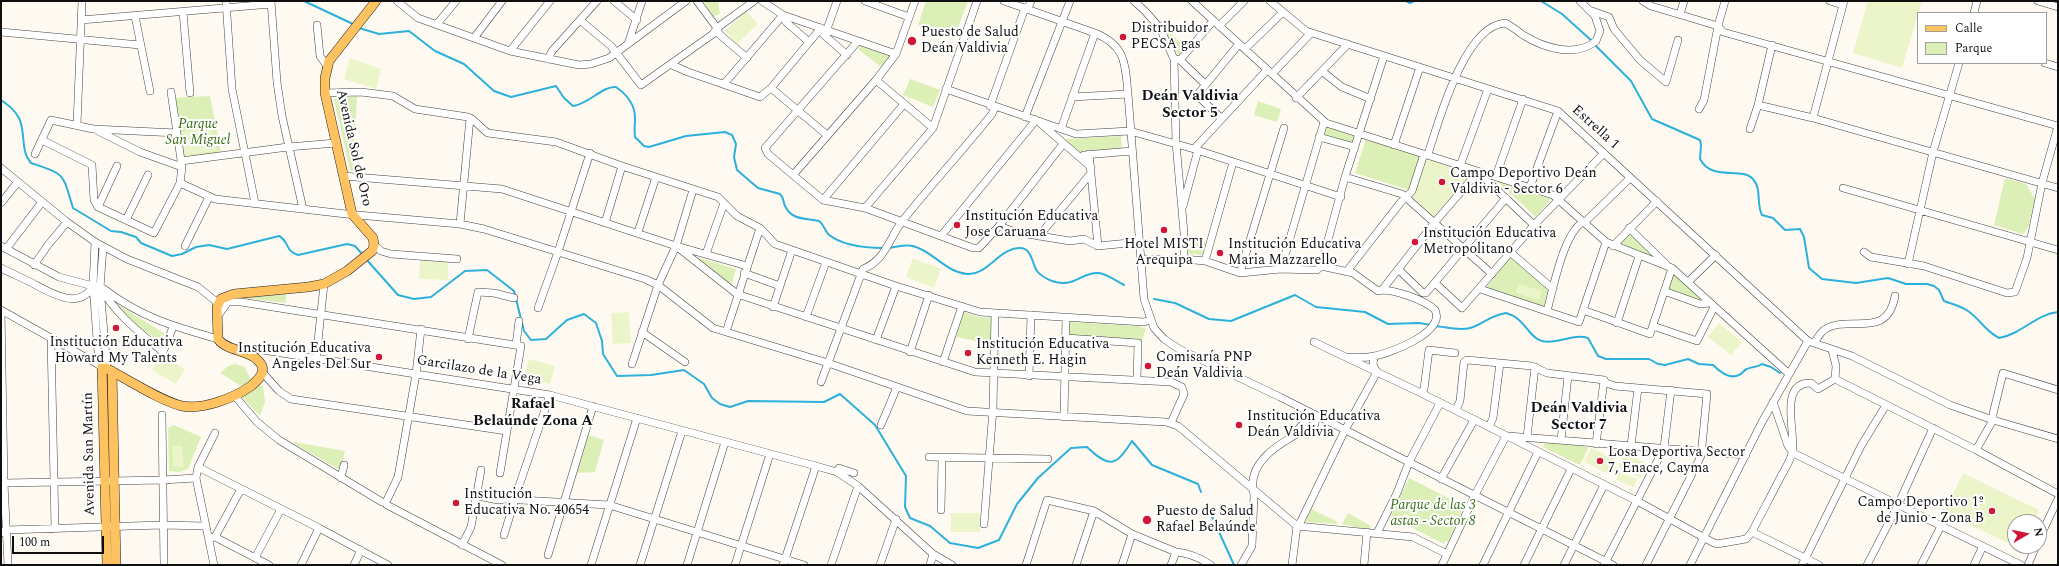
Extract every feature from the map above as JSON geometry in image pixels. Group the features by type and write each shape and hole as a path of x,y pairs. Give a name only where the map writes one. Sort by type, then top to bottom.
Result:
{"main road":[{"name":"Avenida Sol de Oro","path":"373,248 370,234 352,214 325,93 327,66 339,47 376,2"},
{"path":"105,368 166,400 183,406 202,405 234,395 257,381 262,372 258,362 239,350 224,345 218,339 216,318 218,303 225,297 234,294 308,287 324,284 347,271 373,248"},
{"name":"Avenida San Martín","path":"105,368 109,481 107,565"},
{"name":"Avenida San Martín","path":"109,526 116,565"}],"street":[{"path":"77,124 82,1"},
{"path":"438,24 456,1"},
{"path":"474,38 502,1"},
{"path":"510,51 550,1"},
{"path":"548,59 552,51 581,21 594,4 586,1"},
{"path":"614,1 637,20"},
{"path":"628,44 642,1"},
{"path":"400,2 418,18 510,51 585,65 603,61 616,53 686,1"},
{"path":"697,1 717,28 719,34 747,58"},
{"path":"581,21 611,46 641,85 672,65 713,34 717,28 754,1"},
{"path":"762,1 783,15 896,54"},
{"path":"837,1 823,34 847,55"},
{"path":"865,1 909,17"},
{"path":"794,174 876,80 896,54 914,1"},
{"path":"865,208 933,128 977,1"},
{"path":"1004,1 1061,20 1107,38 1120,52 1125,66 1128,94 1144,299 1150,320 1158,334 1179,349 1541,528 1605,563 1613,565"},
{"path":"821,382 863,269 875,262 881,256 902,222 992,114 1025,8 1029,6 1031,1"},
{"path":"1025,117 1061,20 1065,16 1070,1"},
{"path":"1134,1 1145,10 1160,28 1177,59 1205,84"},
{"path":"1193,1 1296,98 1324,122 1553,195 1610,244 1670,267"},
{"path":"1219,26 1244,1"},
{"name":"Estrella 1","path":"1270,1 1306,31 1311,33 1558,111 1811,342"},
{"path":"1347,271 1400,202 1412,191 1454,78 1467,52 1486,32 1495,26 1505,23 1522,35 1541,44 1558,49 1574,50 1594,43 1598,39 1600,25 1592,12 1580,1"},
{"path":"1645,1 1651,6 1718,26 1723,32 2058,126 2042,183 2027,258 2015,292 2011,294 1924,266 1871,257 1864,252"},
{"path":"1680,14 1684,1"},
{"path":"1700,109 1704,100 1718,26 1725,1"},
{"path":"1812,118 1844,3 1830,1"},
{"path":"1974,12 1977,1"},
{"path":"2038,1 2058,7"},
{"path":"81,20 183,12 226,4 271,2 277,82 288,147 303,209"},
{"path":"226,4 232,89 255,203"},
{"path":"183,12 190,93"},
{"path":"1222,119 1199,97 1198,94 1205,84 1242,47 1283,12"},
{"path":"1592,12 1609,17 1614,29 1640,60 1666,82 1678,40"},
{"path":"783,15 786,22 809,42"},
{"path":"724,84 783,15"},
{"path":"135,16 150,91"},
{"path":"1184,259 1182,210 1176,143 1177,59 1213,21"},
{"path":"317,24 320,56 327,66"},
{"path":"672,65 757,97 763,96 809,42 824,29"},
{"path":"1,32 140,46"},
{"path":"1061,129 1095,33"},
{"path":"1182,210 1196,150 1222,119 1311,33"},
{"path":"858,41 765,148 768,154 794,174 823,200 865,208 976,249 983,244 999,226 1064,144"},
{"path":"1296,98 1348,44"},
{"path":"1750,129 1758,105 1772,45"},
{"path":"1141,259 1184,259 1205,261 1240,273 1281,269 1317,270 1321,266 1341,197 1345,177 1384,56"},
{"path":"1908,264 1933,152 1959,64"},
{"path":"2047,64 2058,67"},
{"path":"1394,145 1420,67"},
{"path":"1322,72 1342,87 1371,99"},
{"path":"876,80 933,128"},
{"path":"771,88 828,135"},
{"path":"946,89 993,107 1076,134 1130,131 1176,143 1341,197"},
{"path":"1460,166 1488,89"},
{"path":"42,140 92,165 94,200 98,207 154,233 180,183 182,164 171,92"},
{"path":"325,93 361,92 393,96 415,109 470,118 488,132 556,142 590,153 622,166 718,197 737,216 760,228 775,244 896,286 980,312 1144,322 1150,320"},
{"path":"1072,97 1128,94"},
{"path":"1496,176 1523,100"},
{"path":"823,200 904,104"},
{"path":"1758,105 1812,118 2058,188"},
{"path":"1530,187 1558,111"},
{"path":"460,224 465,185 470,118"},
{"path":"35,154 50,120 77,124 93,129 140,152 182,164 288,147 336,143"},
{"path":"1036,120 1077,155 1091,170"},
{"path":"941,236 1036,120"},
{"path":"1281,269 1324,122"},
{"path":"1240,273 1284,128"},
{"path":"93,129 177,133"},
{"path":"1319,137 1355,147"},
{"path":"1077,155 1132,151"},
{"path":"538,308 590,153"},
{"path":"1089,154 1098,246"},
{"path":"1435,283 1462,308 1480,289 1534,224 1604,154"},
{"path":"1205,261 1233,162"},
{"path":"98,207 117,166"},
{"path":"605,223 622,166"},
{"path":"1,168 17,183 67,222 103,247 127,259 198,286 218,303"},
{"path":"1039,236 1091,170"},
{"path":"1478,172 1534,224"},
{"path":"1382,290 1435,222 1478,172"},
{"path":"126,220 148,175"},
{"path":"343,176 502,189 570,212 638,232 676,246 706,254 780,286"},
{"path":"638,232 656,177"},
{"path":"1345,177 1402,194 1492,274"},
{"path":"1547,311 1570,236 1583,221 1587,220 1630,178"},
{"path":"1,203 17,183"},
{"path":"180,183 209,197 303,209 460,224 484,229 645,279 658,285 713,328 828,363 967,411 1171,423 1178,426 1297,526 1413,537 1447,554"},
{"path":"1843,188 2058,250"},
{"path":"632,364 658,285 676,246 693,190"},
{"path":"185,246 209,197"},
{"path":"1398,269 1423,293 1426,293 1506,198"},
{"path":"1480,289 1578,322 1581,320 1610,244 1657,201"},
{"path":"42,202 3,247 34,265 59,277 96,286 135,310 173,327 218,339"},
{"path":"706,254 724,203"},
{"path":"34,265 67,222"},
{"path":"999,226 1015,232 1039,236 1070,241 1084,240 1098,246 1139,242"},
{"path":"726,332 737,294 760,228"},
{"path":"1629,228 1788,373"},
{"name":"Avenida San Martín","path":"95,242 96,286 105,368"},
{"path":"676,246 737,294 910,352 976,372 1029,376 1066,376 1168,381 1182,387 1184,394 1171,423"},
{"name":"Avenida San Martín","path":"96,286 103,247"},
{"path":"373,248 390,254 458,259"},
{"path":"773,307 792,250"},
{"path":"1510,252 1553,289"},
{"path":"1688,282 1716,255"},
{"path":"1618,323 1639,256"},
{"path":"806,317 826,262"},
{"path":"1321,266 1353,273 1378,291 1382,290 1404,295 1426,304 1435,310 1437,320 1434,326 1403,347 1374,356 1345,357"},
{"path":"1584,310 1650,334 1670,267"},
{"path":"1,268 54,295 70,299 81,298 96,286"},
{"path":"316,360 324,284"},
{"path":"96,286 123,319 162,352 173,327"},
{"path":"876,340 896,286"},
{"path":"1664,291 1700,304 1712,305"},
{"path":"468,338 478,292 494,293 514,298"},
{"path":"910,352 929,295"},
{"path":"1690,565 1788,373 1811,342 1823,330 1847,324 1878,321 1885,318 1892,310 1895,296"},
{"path":"216,318 225,305 234,302 422,329 521,346 500,472"},
{"path":"1653,326 1697,341 1712,305"},
{"path":"943,362 962,306"},
{"path":"8,565 4,531 3,500 1,311 105,368"},
{"path":"984,524 994,373 996,314"},
{"path":"1029,376 1031,315"},
{"path":"1064,417 1066,317"},
{"path":"516,345 519,321"},
{"path":"386,502 398,477 409,418 422,329"},
{"path":"642,332 685,362"},
{"path":"51,338 55,529"},
{"path":"1066,338 1138,343 1137,380"},
{"path":"1314,342 1456,410 1636,501 1717,544 1746,539 1752,532 1793,453 1791,406 1796,389 1799,386 1808,383 1811,383 1818,388 1835,379"},
{"path":"1811,342 1852,356 1950,405 1993,420 2058,439"},
{"name":"Garcilazo de la Vega","path":"239,350 256,349 316,360 550,395 504,535"},
{"path":"1421,393 1424,389 1429,350 1455,353"},
{"path":"1832,350 1836,366 1835,379"},
{"path":"1374,356 1373,365 1377,372"},
{"path":"1456,410 1460,401 1465,361 1535,367 1539,371 1547,373 1604,380 1615,386 1707,394 1701,456 1646,565"},
{"path":"1489,427 1495,402 1500,363"},
{"path":"1527,437 1535,367"},
{"path":"262,372 279,391 291,399 409,418 507,431"},
{"path":"1292,565 1297,526 1301,521 1344,430 1377,372"},
{"path":"1976,450 1993,420 1993,414 2003,373 2058,390"},
{"path":"1561,440 1568,376"},
{"path":"1835,379 1976,450 2058,494"},
{"path":"1596,444 1604,380"},
{"path":"881,425 896,387"},
{"path":"1631,446 1638,388"},
{"path":"1605,563 1664,448 1671,390"},
{"path":"234,395 257,422 279,440 341,478 462,545 502,565"},
{"path":"550,395 837,472 858,486 933,554 952,565"},
{"path":"1773,402 1788,446 1793,453 2021,565"},
{"path":"1377,533 1397,493 1409,462 1440,403"},
{"path":"1804,562 1861,446 1886,405"},
{"path":"548,555 562,503 592,406"},
{"path":"1299,408 1308,424"},
{"path":"162,415 162,525 164,565"},
{"path":"1242,565 1251,550 1253,540 1254,495 1252,489 1256,470 1269,452 1308,424 1315,424 1315,416"},
{"path":"591,565 637,418"},
{"path":"1441,479 1474,420"},
{"path":"1308,424 1335,426"},
{"path":"1867,565 1898,505 1933,428"},
{"path":"640,565 682,431"},
{"path":"214,565 212,537 206,526 196,478 198,467 215,433"},
{"path":"1506,436 1746,455"},
{"path":"1442,565 1475,495 1506,436"},
{"path":"687,565 725,442"},
{"path":"1483,565 1507,512 1538,452"},
{"path":"735,565 740,544 770,454"},
{"path":"929,457 1048,459"},
{"path":"940,510 942,458"},
{"path":"341,478 344,466"},
{"path":"785,562 816,466"},
{"path":"198,467 319,528 388,565"},
{"path":"837,472 839,468 854,473"},
{"path":"1524,565 1571,469"},
{"path":"462,545 471,527 478,496 481,470"},
{"path":"4,483 196,478"},
{"path":"1564,565 1604,485"},
{"path":"831,565 858,486"},
{"path":"212,537 241,489"},
{"path":"478,496 498,500 516,498 521,500 609,505 740,544 785,562 804,565"},
{"path":"2047,522 2058,499"},
{"path":"1026,565 1047,500 1094,511 1132,534 1176,552 1183,552 1200,558 1211,565"},
{"path":"255,558 281,509"},
{"path":"1076,565 1094,511"},
{"path":"880,565 896,519"},
{"path":"4,531 109,526 206,526"},
{"path":"1921,565 1941,526"},
{"path":"301,565 319,528"},
{"path":"1364,565 1367,532"},
{"path":"1752,532 1804,562 1819,565"},
{"path":"1122,565 1132,534"},
{"path":"212,537 269,565"},
{"path":"1974,565 1983,546"},
{"path":"354,565 361,550"},
{"path":"1171,565 1176,552"},
{"path":"930,565 933,554"},
{"path":"2028,565 2033,554"}],"green space":[{"path":"703,1 718,1 720,13 714,17"},
{"path":"926,1 968,1 954,38 918,25"},
{"path":"1868,1 1922,1 1919,12 1917,12 1917,18 1902,68 1853,53"},
{"path":"746,11 758,24 737,44 725,31"},
{"path":"1169,32 1186,48 1179,56 1175,51 1167,33"},
{"path":"861,46 890,56 881,67 858,49"},
{"path":"350,58 381,69 376,89 344,79"},
{"path":"910,79 940,90 933,107 903,95"},
{"name":"Parque San Miguel","path":"210,96 221,153 183,156 173,98"},
{"path":"357,96 353,171 350,170 334,99"},
{"path":"1258,101 1281,109 1277,122 1254,115"},
{"path":"1325,126 1354,136 1352,143 1323,134"},
{"path":"212,129 217,151 185,155 181,132"},
{"path":"1121,136 1122,149 1078,152 1065,141 1066,139"},
{"path":"1366,139 1420,156 1409,190 1355,173"},
{"name":"Campo Deportivo Deán Valdivia - Sector 6","path":"1427,158 1473,174 1434,218 1411,197 1415,191"},
{"path":"2005,178 2026,184 2035,199 2028,228 2023,234 1994,225"},
{"path":"1497,181 1551,199 1536,217"},
{"path":"1630,232 1658,259 1620,243"},
{"path":"1187,236 1206,242 1202,255 1188,254"},
{"path":"690,255 736,269 731,286"},
{"path":"1511,256 1550,291 1545,307 1486,288"},
{"path":"913,258 941,269 934,288 906,277"},
{"path":"420,259 448,260 448,280 419,279"},
{"path":"1675,275 1700,299 1700,301 1668,290 1673,276"},
{"path":"1519,284 1542,291 1539,300 1516,293"},
{"path":"286,294 286,303 245,298"},
{"path":"112,301 167,335 161,343 127,318"},
{"path":"629,312 631,343 613,344 611,313"},
{"path":"964,312 979,317 993,318 991,344 956,337"},
{"path":"1070,322 1138,326 1146,329 1141,342 1139,339 1069,336"},
{"path":"1719,323 1742,342 1731,355 1708,337"},
{"path":"161,354 185,369 176,384 152,370"},
{"path":"529,359 555,366 550,384 524,377"},
{"path":"235,364 245,367 251,380 241,386 220,373 228,366"},
{"path":"260,385 263,386 265,402 260,416 242,397"},
{"path":"174,425 201,437 188,469 179,472 169,471 168,428"},
{"path":"588,435 604,440 595,472 577,473"},
{"path":"1545,442 1583,446 1588,448 1580,465 1543,447"},
{"path":"293,443 345,451 340,470"},
{"path":"172,446 182,446 184,467 173,467"},
{"name":"Losa Deportiva Sector 7, Enace, Cayma","path":"1591,448 1616,460 1610,475 1584,462"},
{"path":"1625,453 1647,464 1641,478 1618,467"},
{"path":"1620,472 1637,479 1634,487 1616,480"},
{"name":"Campo Deportivo 1º de Junio - Zona B","path":"1963,473 2039,510 2037,514 2007,514 2007,543 1944,512"},
{"name":"Parque de las 3 astas - Sector 8","path":"1409,478 1464,506 1448,542 1445,541 1444,544 1390,518"},
{"path":"1311,509 1338,522 1337,524 1306,522"},
{"path":"951,513 979,513 980,532 951,532"},
{"path":"1348,513 1371,526 1369,530 1342,524"}],"waterway":[{"path":"304,1 353,24"},
{"path":"1406,1 1410,3 1414,1"},
{"path":"1541,1 1562,14 1592,41"},
{"path":"359,28 379,34 409,31 435,51 464,64 494,91 511,97 556,86 564,98 573,106 579,105 606,89 616,87 632,104 635,113 635,137 644,146 649,147 686,136 725,132 732,135 736,144 734,157 737,170 758,188 780,194 788,211 796,217 819,221 828,234 847,244 870,248 884,248"},
{"path":"1595,45 1631,81 1652,119 1700,140 1700,159 1705,166 1719,172 1748,175 1753,179 1756,183 1759,206 1762,215 1773,218 1785,230 1800,229 1804,237 1809,268 1822,279 1856,283 1888,278 1906,284 1927,284 1934,286 1939,290 1944,301 1968,311 1990,332 1999,338 2015,333 2043,316 2058,312"},
{"path":"1,100 9,106 19,118 25,153 31,163 51,170 61,176 67,187 73,208 111,231 121,232 136,237 141,243 172,256 182,254 196,247 209,245 227,249 279,236 289,249 298,255 347,244 355,246 363,255"},
{"path":"889,248 910,245 927,252 946,266 967,274 981,271 1006,252 1020,248 1029,253 1038,272 1052,281 1066,283 1093,273 1099,273 1124,285"},
{"path":"366,259 398,295 414,299 431,297 465,271 487,270 514,291 524,331 531,340 546,339 567,320 584,314 596,323 602,341 603,354 617,376 651,375 684,370 704,384 712,398 720,404 730,407 748,401 824,402 840,394 875,425 906,476 905,507 910,518 930,526 950,543 978,548 999,540 1017,504 1038,478 1071,448 1087,447 1101,459 1112,462 1121,456 1132,441 1152,465 1198,484 1201,492"},
{"path":"1154,299 1175,303 1209,319 1231,321 1295,295 1316,307 1365,312 1388,324 1419,323 1431,325"},
{"path":"1435,326 1466,329 1495,316 1506,313 1518,319 1534,336 1542,341 1553,342 1577,337 1588,338 1598,356 1606,359 1649,359 1658,364 1665,365 1688,359 1699,364 1713,365 1728,376 1739,375 1749,368 1762,364 1771,367 1780,373"},
{"path":"1210,512 1234,565"}],"place":[{"name":"Distribuidor PECSA gas","path":"1123,37"},
{"name":"Puesto de Salud Deán Valdivia","path":"912,41"},
{"name":"Campo Deportivo Deán Valdivia - Sector 6","path":"1442,182"},
{"name":"Institución Educativa Jose Caruana","path":"957,225"},
{"name":"Hotel MISTI Arequipa","path":"1164,230"},
{"name":"Institución Educativa Metropolitano","path":"1415,242"},
{"name":"Institución Educativa Maria Mazzarello","path":"1220,253"},
{"name":"Institución Educativa Howard My Talents","path":"116,328"},
{"name":"Institución Educativa Kenneth E. Hagin","path":"968,353"},
{"name":"Institución Educativa Angeles Del Sur","path":"379,357"},
{"name":"Comisaría PNP Deán Valdivia","path":"1148,366"},
{"name":"Institución Educativa Deán Valdivia","path":"1239,425"},
{"name":"Losa Deportiva Sector 7, Enace, Cayma","path":"1600,461"},
{"name":"Institución Educativa No. 40654","path":"456,503"},
{"name":"Campo Deportivo 1º de Junio - Zona B","path":"1992,511"},
{"name":"Puesto de Salud Rafael Belaúnde","path":"1147,520"}],"district":[{"name":"Deán Valdivia Sector 5","path":"1190,106"},
{"name":"Rafael Belaúnde Zona A","path":"533,414"},
{"name":"Deán Valdivia Sector 7","path":"1579,418"}]}
